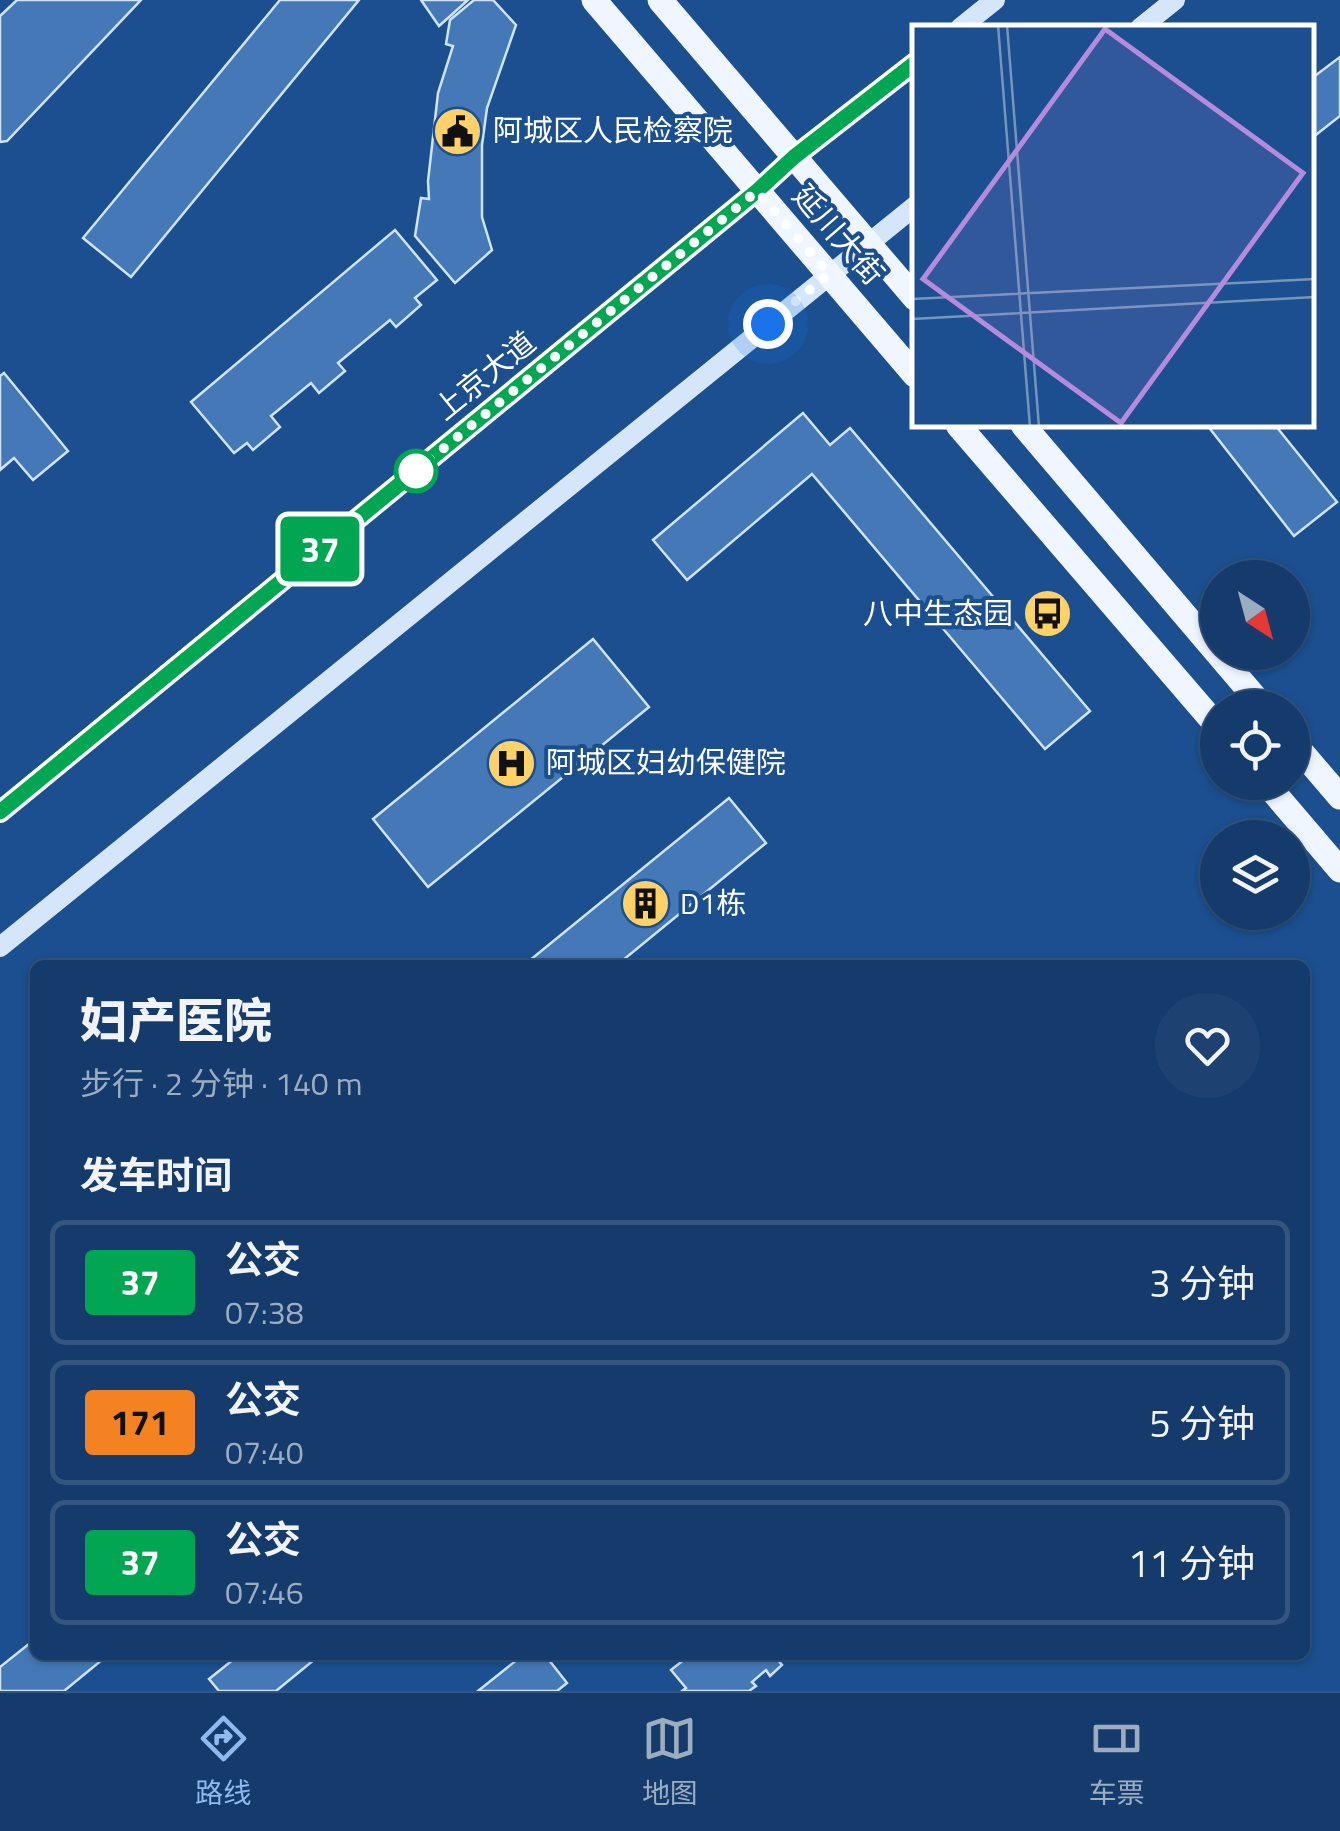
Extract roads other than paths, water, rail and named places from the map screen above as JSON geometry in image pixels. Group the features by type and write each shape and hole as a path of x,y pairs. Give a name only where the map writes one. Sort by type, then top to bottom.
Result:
{"main road":[{"name":"延川大街","path":"594,0 912,371"},
{"name":"延川大街","path":"660,0 912,294"},
{"path":"964,25 995,0"},
{"path":"1144,25 1175,0"},
{"name":"上京大道","path":"0,812 794,157 912,65"},
{"path":"0,946 912,208"},
{"path":"961,428 1200,706"},
{"path":"1026,428 1249,690"},
{"path":"1310,762 1340,797"},
{"path":"1280,800 1340,870"}],"place":[{"name":"阿城区人民检察院","path":"458,131"},
{"name":"八中生态园","path":"1048,614"},
{"name":"阿城区妇幼保健院","path":"511,763"},
{"name":"D1栋","path":"645,904"}]}
